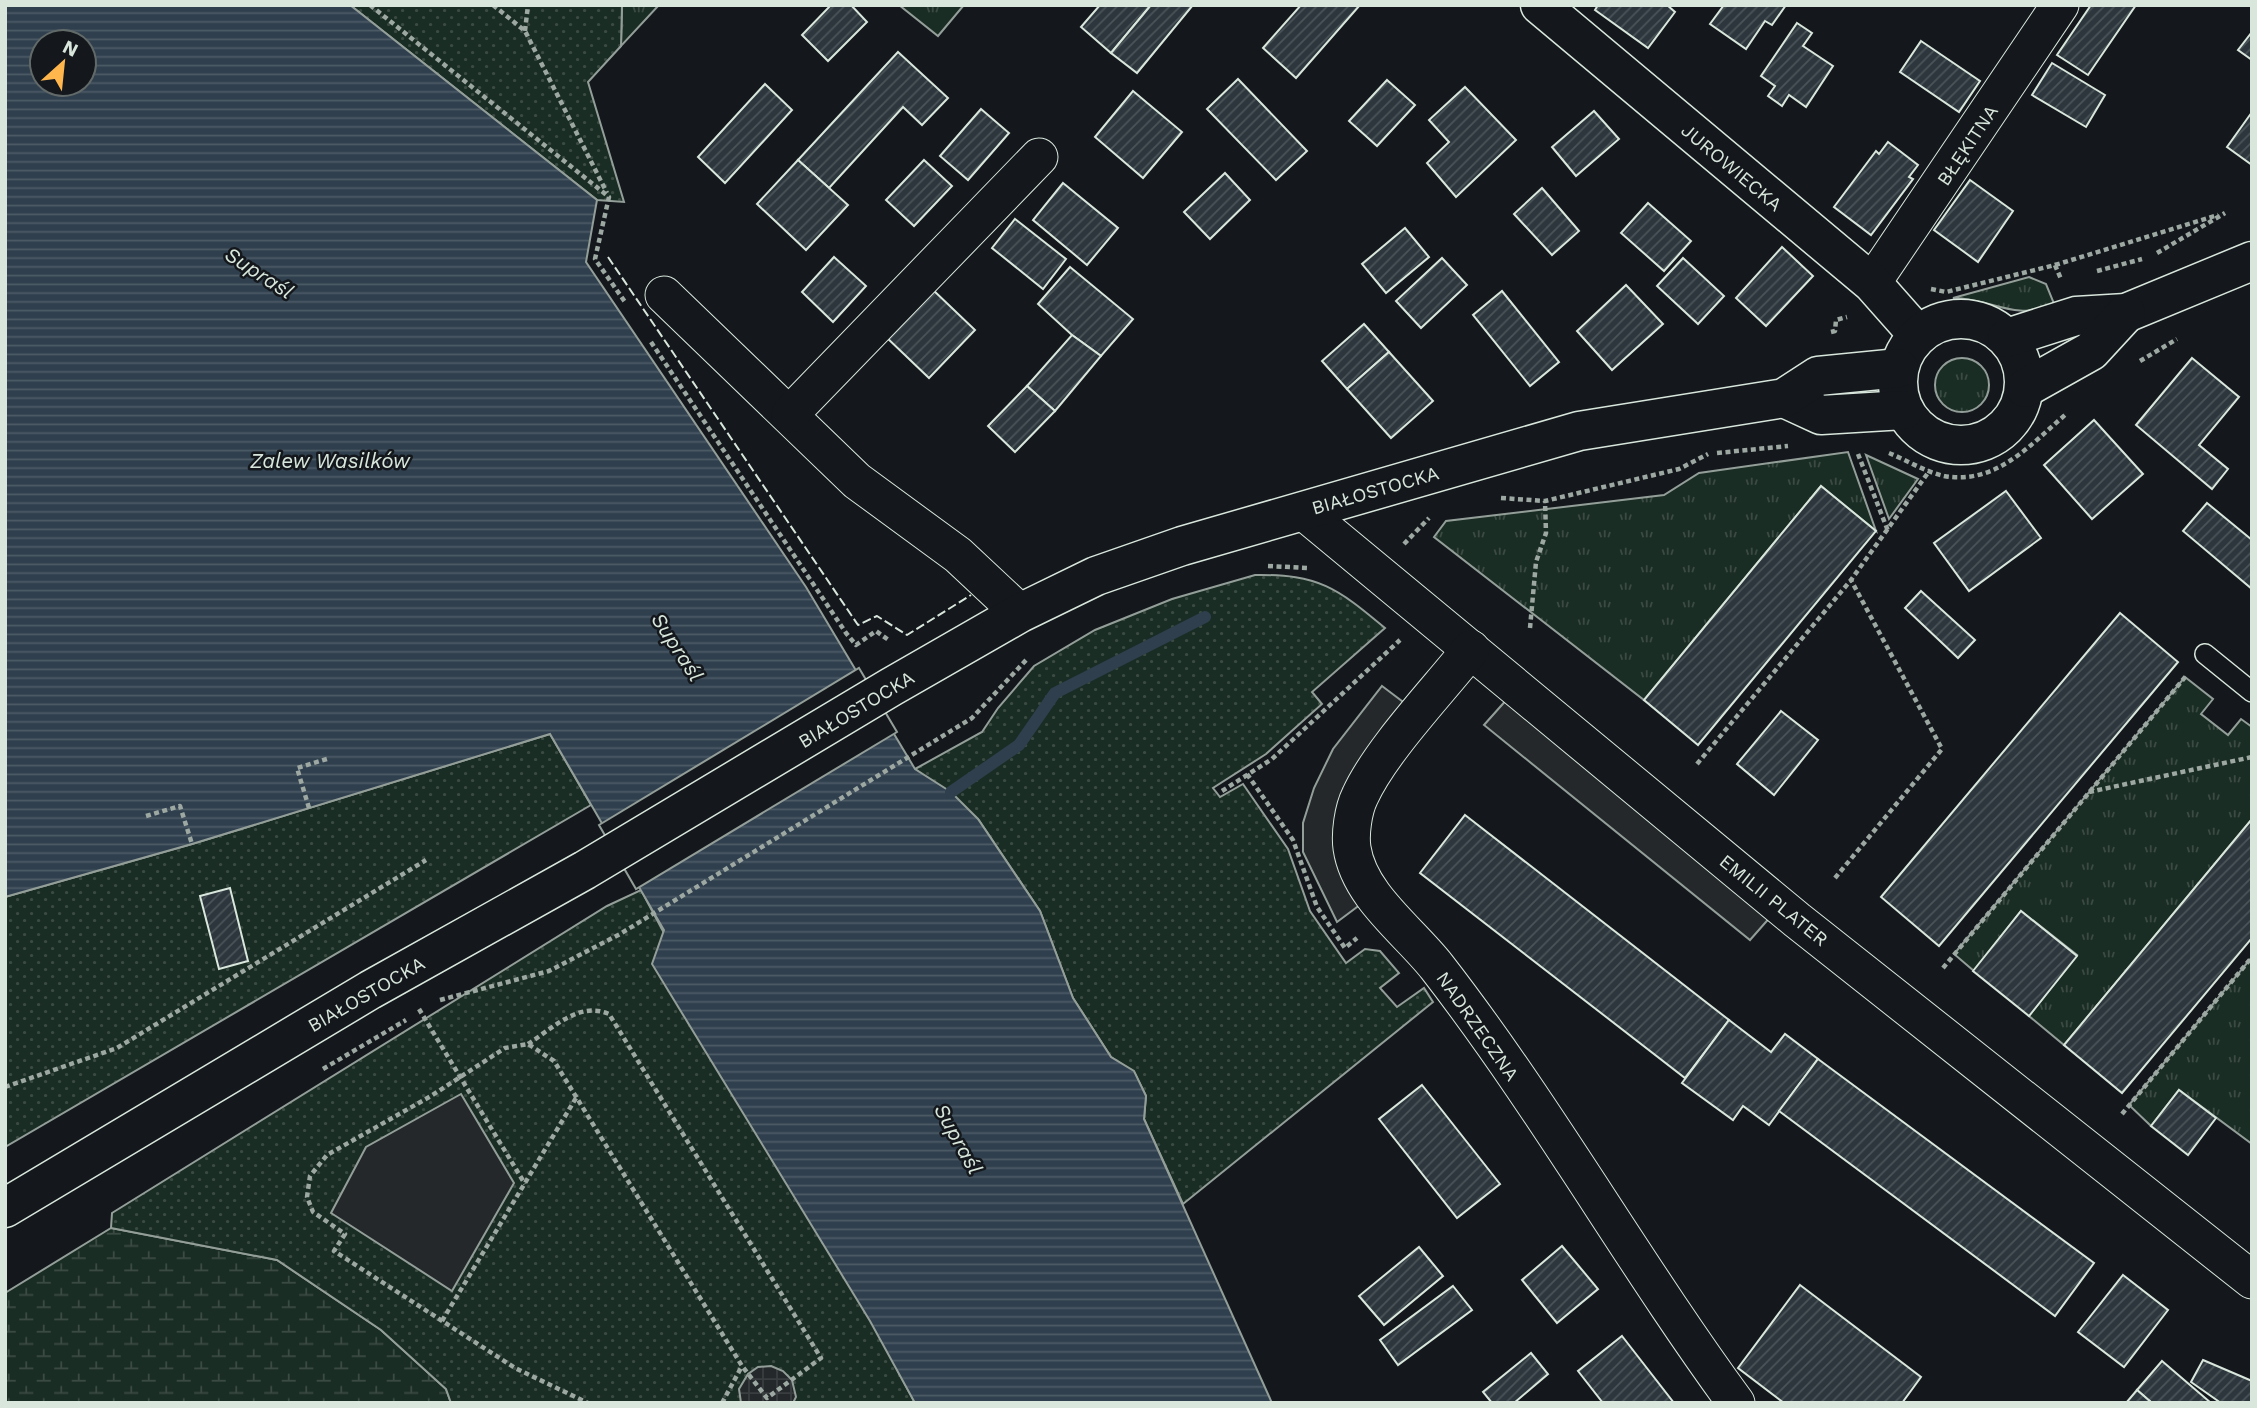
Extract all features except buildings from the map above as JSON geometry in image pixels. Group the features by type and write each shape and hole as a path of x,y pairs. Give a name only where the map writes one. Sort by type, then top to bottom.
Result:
{"main road":[{"name":"JUROWIECKA","path":"1540,5 1872,283 1918,335"},
{"path":"2007,338 2076,316 2126,313 2252,261"},
{"path":"2025,388 2091,351 2126,313"},
{"path":"1963,318 1987,323 2007,338 2022,360 2025,388 2019,410 2005,429 1985,442 1962,446 1939,442 1918,430 1904,410 1898,390 1899,368 1906,350 1918,335 1938,323 1963,318"},
{"name":"BIAŁOSTOCKA","path":"5,1208 370,990 585,870 891,687 1020,614 1096,576 1182,546 1579,431 1784,398 1818,376 1899,368"},
{"path":"1784,398 1821,415 1904,410"}],"street":[{"name":"BŁĘKITNA","path":"1872,283 2060,5"},
{"path":"790,414 1039,157"},
{"path":"664,295 790,414 856,481 958,555 1020,614"},
{"name":"EMILII PLATER","path":"1303,511 1797,920 2252,1280"},
{"name":"NADRZECZNA","path":"1471,649 1375,771 1358,798 1352,848 1358,869 1373,895 1437,968 1478,1023 1736,1403"}],"lane":[{"path":"2205,653 2252,692"}],"path":[{"path":"370,5 609,197"},
{"path":"493,5 524,31 609,197 595,259 626,304"},
{"path":"524,31 528,5"},
{"path":"2054,265 2225,213 2151,257 2087,274"},
{"path":"2061,281 2074,277"},
{"path":"2137,363 2183,335"},
{"path":"649,338 846,633 856,645 876,631 885,637"},
{"path":"1884,450 1943,476 1980,478 2009,462 2072,409"},
{"path":"1496,498 1545,501 1679,469 1707,454 1796,445"},
{"path":"1857,453 1888,531"},
{"path":"1697,764 1851,580 1930,470"},
{"path":"1530,628 1536,562 1546,533 1545,501"},
{"path":"1379,573 1427,519 1438,514"},
{"path":"1263,566 1311,568"},
{"path":"1835,878 1942,749 1851,580"},
{"path":"1222,790 1272,759 1409,633"},
{"path":"436,1001 549,971 620,934 972,719 1036,649"},
{"path":"1942,968 2205,653"},
{"path":"2088,792 2252,757"},
{"path":"309,808 297,768 327,759"},
{"path":"1247,774 1293,840 1317,906 1345,947 1390,914"},
{"path":"146,816 180,806 192,844"},
{"path":"5,1087 117,1048 426,860"},
{"path":"2122,1114 2252,957"},
{"path":"417,1006 524,1184"},
{"path":"528,1044 554,1060 742,1366 767,1398 821,1358 617,1024 609,1014 597,1009 583,1009 528,1044 505,1048 327,1155 310,1175 307,1197 313,1212 345,1234 334,1251 515,1368 588,1403"},
{"path":"442,1321 576,1098"},
{"path":"722,1403 742,1366"}],"green space":[{"path":"350,5 622,5 621,46 588,82 624,202 597,200"},
{"path":"622,5 659,5 621,46"},
{"path":"899,5 964,5 938,36"},
{"path":"2029,277 2046,284 2055,306 2026,311 1953,298"},
{"path":"1962,358 1981,366 1989,385 1981,404 1962,412 1943,404 1935,385 1943,366"},
{"path":"1848,452 1876,531 1821,486 1644,700 1434,537 1446,521 1664,495 1699,473"},
{"path":"1866,455 1918,479 1889,519"},
{"path":"1255,575 1296,577 1326,586 1340,593 1385,628 1312,692 1322,704 1266,754 1213,788 1220,797 1243,784 1288,849 1310,911 1346,963 1365,949 1380,951 1399,973 1380,988 1397,1007 1424,988 1433,1002 1183,1204 1144,1119 1146,1096 1134,1072 1111,1057 1073,998 1040,911 978,819 915,769 982,732 998,708 1034,666 1095,630 1172,599"},
{"path":"2185,677 2213,699 2201,714 2228,735 2241,719 2252,727 2252,819 2064,1045 2029,1016 2077,955 2021,911 1974,971 1954,954"},
{"path":"550,734 591,805 5,1147 5,897 192,844"},
{"path":"641,890 915,1403 451,1403 446,1389 381,1330 277,1260 111,1228 112,1213 607,906"},
{"path":"2252,957 2252,1144 2179,1090 2151,1126 2129,1105"},
{"path":"111,1228 277,1260 381,1330 446,1389 451,1403 5,1403 5,1293"}],"shaded area":[{"path":"1382,686 1419,714 1358,798 1373,895 1337,922 1303,852 1303,823 1314,788 1333,749"},
{"path":"1517,688 1780,906 1750,940 1484,725"},
{"path":"461,1094 514,1183 452,1291 331,1213 366,1147"},
{"path":"771,1366 783,1371 792,1380 796,1397 793,1403 741,1403 739,1389 748,1374 758,1367"}],"water":[{"name":"Zalew Wasilków","path":"5,5 350,5 597,200 586,262 806,587 915,769 951,792 978,819 1040,911 1073,998 1111,1057 1134,1071 1146,1096 1144,1119 1272,1403 915,1403 870,1321 652,964 664,930 550,734 192,844 5,897"}],"pier":[{"path":"859,668 897,732 636,889 599,825"}],"waterway":[{"path":"951,792 1019,745 1055,693 1205,617"}],"fence":[{"path":"608,257 858,625 877,616 907,635 971,595"}],"water label":[{"name":"Supraśl","path":"259,273"},
{"name":"Supraśl","path":"677,647"},
{"name":"Supraśl","path":"958,1139"}]}
